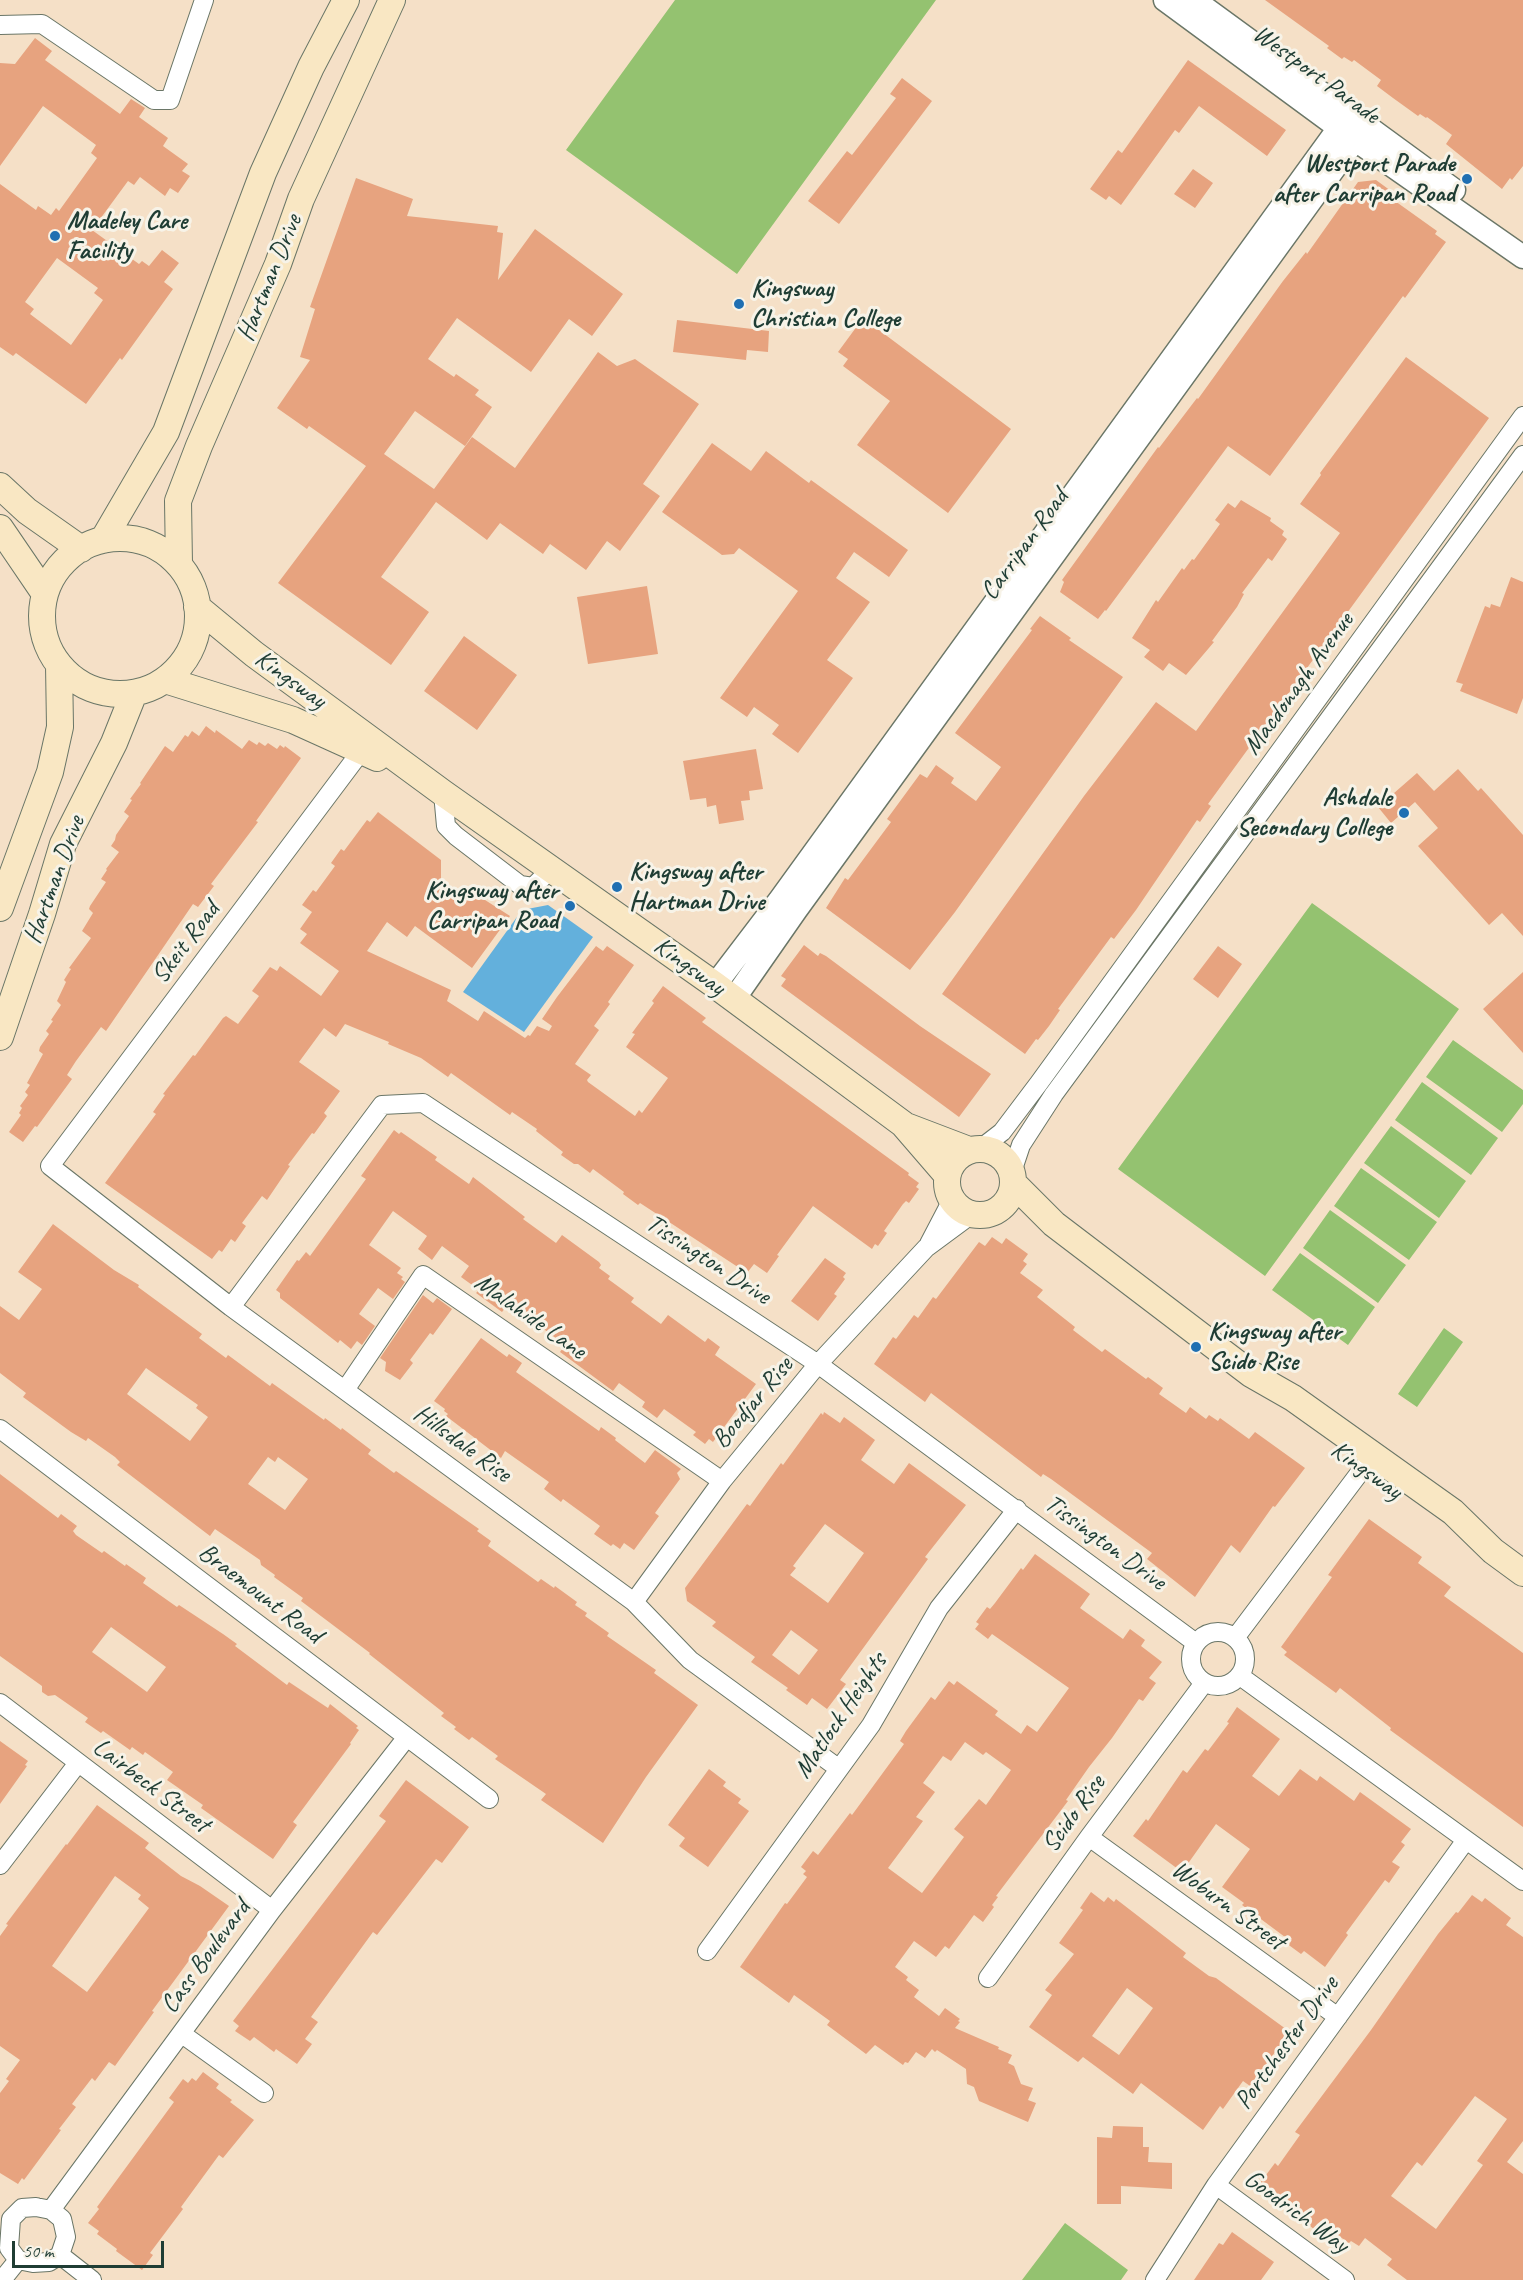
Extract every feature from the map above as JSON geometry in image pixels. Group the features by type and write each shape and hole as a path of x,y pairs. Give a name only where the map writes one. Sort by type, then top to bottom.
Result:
{"main road":[{"name":"Hartman Drive","path":"92,545 166,432 263,173 311,67 346,0"},
{"name":"Hartman Drive","path":"179,564 178,501 199,446 278,264 301,199 392,0"},
{"path":"0,486 27,511 92,545"},
{"path":"0,528 45,594"},
{"path":"122,538 140,541 157,548 179,564 194,593 197,607 196,631 188,654 174,672 150,688 120,694 93,689 80,683 59,665 52,655 43,631 45,594 58,568 92,545 122,538"},
{"name":"Kingsway","path":"197,607 254,654 443,793 725,992 903,1124 947,1175"},
{"name":"Hartman Drive","path":"0,908 50,772 60,727 59,665"},
{"name":"Kingsway","path":"165,680 293,720 362,750 443,793"},
{"name":"Hartman Drive","path":"0,1037 63,844 114,742 134,693"},
{"name":"Kingsway","path":"903,1124 974,1150 999,1155 1007,1163 1012,1178 1054,1224 1251,1374 1293,1398 1367,1462 1453,1512 1493,1551 1523,1573"},
{"path":"974,1150 959,1156 951,1164 947,1175 948,1192 973,1208 1005,1204 1011,1194 1012,1178"},
{"name":"Kingsway","path":"973,1208 1054,1224"}],"street":[{"path":"0,25 42,24 154,100 170,100 204,0"},
{"name":"Westport Parade","path":"1165,0 1352,127 1521,248"},
{"name":"Westport Parade","path":"1194,0 1352,127"},
{"name":"Carripan Road","path":"725,992 1352,127"},
{"name":"Macdonagh Avenue","path":"974,1150 1002,1132 1039,1083 1523,416"},
{"name":"Macdonagh Avenue","path":"1012,1178 1021,1146 1054,1094 1523,456"},
{"name":"Skeit Road","path":"50,1166 362,750"},
{"name":"Tissington Drive","path":"231,1307 382,1105 423,1103 818,1364 1196,1643"},
{"name":"Hillsdale Rise","path":"50,1166 231,1307 634,1602 690,1660 838,1768"},
{"name":"Boodjar Rise","path":"634,1602 722,1481 818,1364 927,1248 973,1208"},
{"name":"Boodjar Rise","path":"927,1248 973,1208"},
{"name":"Malahide Lane","path":"345,1390 423,1275 722,1481"},
{"name":"Braemount Road","path":"0,1429 489,1799"},
{"path":"1235,1638 1367,1462"},
{"name":"Matlock Heights","path":"707,1951 871,1725 939,1608 1017,1509"},
{"path":"1219,1632 1235,1638 1242,1646 1245,1656 1245,1666 1240,1676 1224,1686 1204,1683 1193,1669 1191,1660 1196,1643 1202,1637 1219,1632"},
{"path":"1240,1676 1523,1881"},
{"name":"Scido Rise","path":"988,1978 1089,1837 1204,1683"},
{"name":"Lairbeck Street","path":"0,1703 272,1910"},
{"name":"Cass Boulevard","path":"51,2210 272,1910 407,1737"},
{"path":"0,1865 78,1763"},
{"name":"Woburn Street","path":"1089,1837 1338,2017"},
{"name":"Portchester Drive","path":"1155,2280 1216,2185 1466,1840"},
{"path":"182,2034 264,2093"},
{"name":"Goodrich Way","path":"1216,2185 1345,2280"},
{"path":"36,2207 51,2210 62,2220 66,2237 60,2255 49,2262 33,2263 18,2260 9,2248 5,2215 22,2208 36,2207"},
{"path":"60,2255 92,2280"},
{"path":"2,2280 18,2260"}],"green space":[{"path":"675,0 936,0 737,274 566,150"},
{"path":"1312,903 1459,1009 1265,1276 1118,1169"},
{"path":"1453,1040 1523,1090 1523,1104 1502,1132 1426,1077"},
{"path":"1422,1082 1498,1138 1471,1175 1395,1120"},
{"path":"1391,1126 1466,1181 1439,1218 1364,1163"},
{"path":"1361,1168 1437,1222 1409,1260 1334,1206"},
{"path":"1330,1210 1406,1265 1378,1303 1303,1248"},
{"path":"1300,1253 1375,1307 1348,1345 1272,1290"},
{"path":"1444,1328 1463,1342 1417,1407 1398,1394"},
{"path":"1065,2223 1128,2270 1121,2280 1022,2280"}],"water":[{"path":"548,905 593,937 524,1032 463,992 522,910"}],"building":[{"path":"1265,0 1523,0 1523,166 1502,189 1446,144 1452,135 1427,117 1420,114 1418,116 1393,98 1377,86 1381,80 1354,60 1352,62 1344,57 1342,59 1327,48 1329,46"},
{"name":"Madeley Care Facility","path":"35,38 52,51 45,60 120,114 131,99 145,108 139,117 168,138 163,146 188,164 182,171 190,176 178,193 170,188 165,196 140,177 134,185 128,181 92,230 139,264 142,261 149,266 162,250 179,263 164,282 173,289 122,360 120,358 86,404 16,353 13,356 0,347 0,184 36,210 38,206 51,215 56,208 59,211 97,158 91,153 96,145 43,106 0,166 0,63 15,64","holes":["57,258 98,288 94,293 103,300 71,345 30,314 34,309 25,302"]},
{"path":"1188,60 1286,130 1267,156 1199,106 1179,133 1175,130 1121,205 1109,196 1106,200 1090,189 1118,150 1122,153"},
{"path":"902,78 932,101 839,224 808,201 847,151 852,155 896,98 890,94"},
{"path":"1193,169 1213,183 1195,208 1174,194"},
{"path":"356,178 413,199 407,216 498,226 497,232 503,233 498,280 535,229 623,294 592,336 569,319 531,372 457,318 428,359 454,377 456,374 479,390 475,395 492,407 465,446 415,411 384,454 434,489 472,437 515,468 598,352 617,366 635,359 699,404 643,484 660,496 620,551 607,541 586,570 550,544 543,554 500,523 487,540 436,502 381,577 429,612 391,665 278,583 366,466 309,426 307,429 277,408 310,360 300,357 315,309 310,307"},
{"path":"1376,180 1391,191 1389,194 1396,199 1395,201 1437,231 1435,234 1446,242 1405,298 1403,296 1270,476 1228,446 1098,619 1060,592 1064,582 1062,580 1158,447 1198,399 1358,182"},
{"path":"863,318 1011,429 948,513 857,445 890,401 843,366 848,359 838,352"},
{"path":"677,320 769,331 768,352 747,350 746,360 673,352"},
{"path":"1406,357 1489,418 1208,804 1211,806 1200,822 1197,820 1136,910 1114,939 1111,937 1058,1009 1060,1010 1049,1026 1025,1054 942,994 1084,796 1156,702 1196,731 1309,576 1340,533 1300,504 1321,475 1320,473"},
{"path":"712,443 751,471 766,451 809,483 811,480 908,550 889,577 854,552 836,578 870,602 827,660 853,678 798,753 772,734 779,725 754,707 747,717 720,698 798,591 739,548 734,554 722,555 662,512"},
{"path":"1241,500 1271,518 1270,521 1284,531 1282,535 1287,539 1272,561 1268,558 1242,593 1244,594 1237,607 1212,641 1214,642 1186,675 1169,663 1163,671 1144,657 1150,650 1132,638 1156,600 1158,602 1182,568 1184,570 1192,559 1194,560 1220,524 1215,520 1228,503 1235,508"},
{"path":"1511,577 1523,582 1523,698 1517,714 1460,691 1463,684 1456,682 1485,606 1490,608 1491,604 1500,607"},
{"path":"647,586 658,654 588,664 577,597"},
{"path":"1040,616 1071,638 1069,640 1123,677 955,912 910,970 826,908 845,878 848,880 891,822 887,819 920,774 927,778 936,765 954,778 951,783 976,801 1001,767 955,733"},
{"path":"464,636 517,675 477,730 424,691"},
{"path":"206,726 215,733 216,730 242,749 249,740 257,745 259,742 265,746 268,743 277,749 280,745 284,748 285,746 301,758 256,821 258,822 211,884 214,886 198,907 193,904 106,1031 101,1027 67,1075 72,1079 37,1127 35,1126 23,1142 9,1132 21,1115 20,1106 28,1095 25,1092 30,1085 27,1083 43,1054 39,1051 49,1034 46,1031 61,1005 57,1001 66,982 64,980 71,969 69,968 91,938 82,931 93,913 89,909 90,906 106,882 101,879 119,852 111,846 129,816 124,812 165,746 173,752 185,735 188,737 192,731 199,736"},
{"path":"756,749 763,789 749,791 750,800 741,801 744,820 719,824 716,805 707,807 706,798 690,800 683,761"},
{"path":"1458,769 1478,791 1481,788 1523,835 1523,936 1502,913 1489,925 1418,846 1438,828 1415,802 1391,823 1378,807 1417,773 1434,791"},
{"path":"378,812 441,860 441,880 438,884 463,902 471,891 510,916 472,968 415,926 407,937 387,922 367,951 451,990 447,1001 478,1021 484,1011 525,1038 530,1036 537,1026 549,1031 552,1026 542,1019 557,997 596,946 603,951 607,946 634,965 608,1002 610,1004 594,1026 599,1030 575,1064 591,1075 588,1082 635,1116 639,1110 642,1113 668,1078 626,1047 635,1034 632,1033 654,1003 652,1001 663,986 706,1018 702,1022 909,1173 908,1175 919,1183 916,1187 919,1189 909,1203 906,1201 903,1204 884,1231 887,1233 878,1246 875,1244 872,1249 813,1206 777,1255 779,1256 767,1273 754,1264 747,1273 640,1203 638,1205 593,1169 590,1173 578,1164 574,1164 561,1155 563,1152 536,1131 537,1129 512,1112 510,1115 451,1073 448,1077 421,1058 345,1024 336,1037 324,1028 299,1062 340,1091 324,1113 327,1116 288,1165 290,1166 267,1200 262,1196 242,1223 246,1226 235,1242 231,1239 222,1252 219,1250 212,1259 105,1183 156,1114 153,1112 165,1095 163,1094 223,1018 226,1016 238,1024 259,996 252,991 270,967 277,971 280,966 321,996 339,971 300,943 307,934 300,929 312,912 302,905 313,890 316,892 335,866 331,863 341,849 344,851 367,820 370,822"},
{"path":"804,945 818,956 820,953 826,956 920,1026 991,1074 959,1117 781,986 786,979 781,976"},
{"path":"1218,946 1242,964 1218,998 1193,979"},
{"path":"1523,972 1523,1053 1483,1009"},
{"path":"394,1130 399,1134 401,1132 437,1157 435,1160 469,1184 473,1177 556,1243 562,1235 599,1262 601,1265 599,1268 610,1276 608,1279 634,1298 631,1302 661,1324 668,1315 705,1342 708,1338 720,1347 715,1355 756,1384 713,1442 709,1439 705,1444 693,1435 696,1432 664,1409 657,1418 642,1407 645,1402 619,1383 613,1391 560,1352 565,1345 509,1303 502,1312 476,1293 479,1290 461,1277 469,1266 442,1246 432,1260 418,1249 427,1236 393,1211 369,1245 401,1268 397,1273 403,1277 401,1279 405,1282 393,1299 378,1288 359,1314 375,1326 362,1345 357,1341 351,1349 340,1340 338,1343 280,1298 280,1293 276,1290 297,1260 299,1261 306,1252 310,1256 366,1179 361,1176"},
{"path":"53,1224 114,1270 139,1285 138,1287 202,1334 199,1338 226,1358 228,1355 270,1386 272,1383 324,1420 325,1418 341,1430 342,1428 371,1450 368,1454 479,1529 477,1531 491,1541 488,1546 538,1582 541,1579 554,1588 555,1586 577,1602 575,1605 587,1613 585,1616 609,1633 607,1636 656,1670 654,1673 698,1705 646,1777 603,1843 541,1800 546,1794 495,1759 498,1756 472,1737 469,1740 454,1729 456,1727 441,1716 444,1713 301,1601 303,1598 274,1577 275,1575 261,1565 260,1560 215,1529 210,1536 117,1465 120,1462 115,1457 88,1438 86,1441 71,1432 23,1397 26,1393 0,1373 0,1306 19,1320 42,1289 18,1272","holes":["146,1368 198,1405 196,1408 208,1417 190,1441 127,1394","268,1457 275,1462 278,1457 308,1479 285,1510 248,1484"]},
{"path":"992,1237 1002,1244 1006,1238 1028,1254 1023,1261 1027,1264 1020,1273 1043,1290 1037,1297 1075,1327 1073,1330 1102,1352 1105,1349 1146,1379 1148,1377 1163,1388 1159,1394 1186,1413 1190,1407 1206,1419 1209,1415 1218,1421 1220,1418 1249,1439 1255,1432 1305,1468 1275,1507 1273,1506 1240,1553 1231,1545 1195,1597 1147,1559 1152,1553 1051,1479 1043,1474 1041,1477 931,1393 925,1402 874,1364 893,1337 896,1339 914,1315 918,1318 933,1297 936,1299 979,1242 985,1246"},
{"path":"825,1258 846,1273 843,1277 845,1279 834,1294 837,1296 818,1321 791,1301"},
{"path":"423,1295 433,1303 437,1298 452,1309 433,1335 430,1333 410,1360 413,1363 400,1380 385,1371 386,1362 380,1358"},
{"path":"481,1338 507,1357 509,1354 522,1363 516,1372 599,1431 601,1427 645,1463 655,1450 681,1469 677,1473 680,1479 655,1513 659,1516 634,1550 624,1543 620,1549 613,1544 611,1546 594,1534 600,1526 563,1499 561,1502 544,1489 549,1482 505,1451 501,1458 446,1416 448,1414 444,1411 445,1409 434,1401"},
{"path":"824,1412 840,1423 844,1417 875,1440 861,1460 894,1484 909,1463 966,1505 925,1557 928,1559 840,1680 846,1684 827,1709 812,1698 807,1705 786,1690 788,1688 751,1662 755,1657 712,1626 716,1622 687,1601 685,1588 747,1504 750,1506 821,1413 823,1415","holes":["825,1524 864,1553 828,1603 790,1575 796,1568 793,1566","791,1630 818,1650 799,1675 772,1655"]},
{"path":"0,1474 58,1518 61,1514 77,1526 73,1531 76,1535 146,1578 143,1583 177,1607 179,1605 223,1634 237,1644 235,1646 287,1685 289,1682 328,1708 330,1704 358,1726 356,1728 359,1730 293,1822 297,1825 273,1859 201,1808 203,1805 167,1780 173,1772 145,1752 143,1755 132,1747 130,1750 103,1731 101,1733 85,1722 88,1718 55,1695 48,1696 42,1692 42,1686 0,1656","holes":["111,1627 166,1667 147,1692 92,1652"]},
{"path":"1369,1519 1422,1557 1418,1563 1451,1587 1444,1596 1523,1653 1523,1827 1390,1730 1391,1728 1340,1688 1336,1693 1284,1655 1287,1652 1281,1647 1332,1577 1328,1575"},
{"path":"1035,1554 1090,1594 1080,1608 1123,1639 1130,1629 1145,1640 1141,1646 1162,1662 1149,1678 1156,1683 1143,1701 1139,1699 1089,1767 1066,1800 1068,1801 996,1896 998,1897 992,1905 994,1907 983,1922 974,1915 949,1949 945,1946 936,1957 914,1941 895,1967 919,1990 914,1997 939,2016 945,2008 960,2019 955,2028 1012,2055 1008,2063 1014,2066 1021,2084 1033,2088 1028,2100 1036,2103 1028,2122 979,2101 974,2087 967,2084 966,2069 937,2050 935,2052 932,2049 925,2058 916,2052 908,2063 905,2062 903,2065 875,2045 866,2054 827,2025 830,2021 794,1995 789,2003 740,1967 785,1903 787,1904 807,1877 803,1874 806,1871 801,1867 813,1851 818,1855 850,1813 852,1815 904,1744 900,1741 906,1731 931,1697 935,1700 949,1681 954,1685 957,1681 998,1711 995,1715 1021,1734 1027,1725 1037,1732 1069,1688 992,1634 988,1639 975,1629 979,1624 976,1622 987,1607 990,1609 1021,1568 1023,1570","holes":["965,1742 983,1755 986,1752 1011,1770 986,1805 979,1799 954,1829 964,1837 922,1893 888,1868 923,1821 916,1817 935,1792 923,1783 943,1756 951,1761"]},
{"path":"1237,1707 1280,1739 1252,1776 1279,1796 1300,1769 1317,1781 1320,1776 1354,1801 1360,1792 1411,1829 1401,1842 1405,1845 1392,1862 1400,1867 1389,1883 1385,1880 1346,1933 1348,1935 1325,1967 1304,1951 1301,1954 1286,1943 1289,1940 1222,1887 1250,1849 1216,1824 1182,1872 1133,1836 1146,1819 1148,1821 1183,1770 1187,1773 1205,1749 1208,1751 1229,1723 1227,1722"},
{"path":"0,1741 28,1761 25,1765 27,1766 0,1804"},
{"path":"709,1769 726,1782 723,1786 741,1799 738,1803 749,1811 708,1867 679,1846 685,1838 668,1825"},
{"path":"406,1780 469,1827 442,1863 436,1859 377,1935 373,1932 311,2017 318,2022 305,2039 312,2044 297,2064 276,2049 274,2052 254,2037 250,2041 235,2031 239,2026 233,2021 386,1821 379,1816"},
{"path":"97,1805 149,1843 145,1848 181,1876 229,1906 115,2066 109,2062 95,2081 92,2078 72,2104 76,2107 59,2129 61,2130 24,2180 22,2178 18,2184 0,2173 0,2093 9,2081 6,2079 20,2060 0,2046 0,1936 8,1925 6,1924","holes":["115,1876 141,1895 138,1899 149,1908 87,1992 52,1966"]},
{"path":"1091,1892 1104,1902 1108,1897 1114,1902 1116,1899 1186,1953 1183,1957 1290,2032 1250,2086 1243,2081 1223,2109 1220,2106 1203,2130 1141,2083 1133,2094 1083,2057 1078,2062 1029,2027 1052,1995 1045,1990 1074,1954 1059,1943 1083,1910 1080,1908","holes":["1127,1988 1153,2008 1119,2055 1092,2036"]},
{"path":"1472,1895 1482,1902 1485,1898 1511,1918 1506,1925 1523,1937 1523,2141 1507,2162 1523,2174 1523,2280 1407,2280 1387,2265 1392,2259 1365,2238 1359,2246 1351,2241 1349,2243 1323,2225 1318,2232 1257,2187 1275,2163 1278,2166 1300,2135 1295,2132 1371,2030 1438,1934 1456,1912 1458,1913","holes":["1475,2096 1507,2119 1477,2161 1483,2165 1436,2229 1391,2196 1417,2162 1422,2166"]},
{"path":"203,2072 219,2084 216,2088 232,2100 230,2102 254,2120 223,2158 219,2155 150,2253 153,2255 142,2270 116,2251 117,2249 97,2234 99,2231 88,2223 99,2209 97,2207 174,2102 169,2098 183,2079 188,2083 192,2078 196,2081"},
{"path":"1113,2126 1143,2127 1143,2147 1149,2147 1148,2162 1172,2163 1172,2189 1121,2186 1121,2204 1097,2204 1097,2137 1112,2138"},
{"path":"1232,2232 1274,2262 1261,2280 1194,2280 1219,2243 1223,2245"}],"place":[{"name":"Westport Parade after Carripan Road","path":"1467,179"},
{"name":"Madeley Care Facility","path":"55,236"},
{"name":"Kingsway Christian College","path":"739,304"},
{"name":"Ashdale Secondary College","path":"1404,813"},
{"name":"Kingsway after Hartman Drive","path":"617,887"},
{"name":"Kingsway after Carripan Road","path":"570,906"},
{"name":"Kingsway after Scido Rise","path":"1196,1347"}]}
